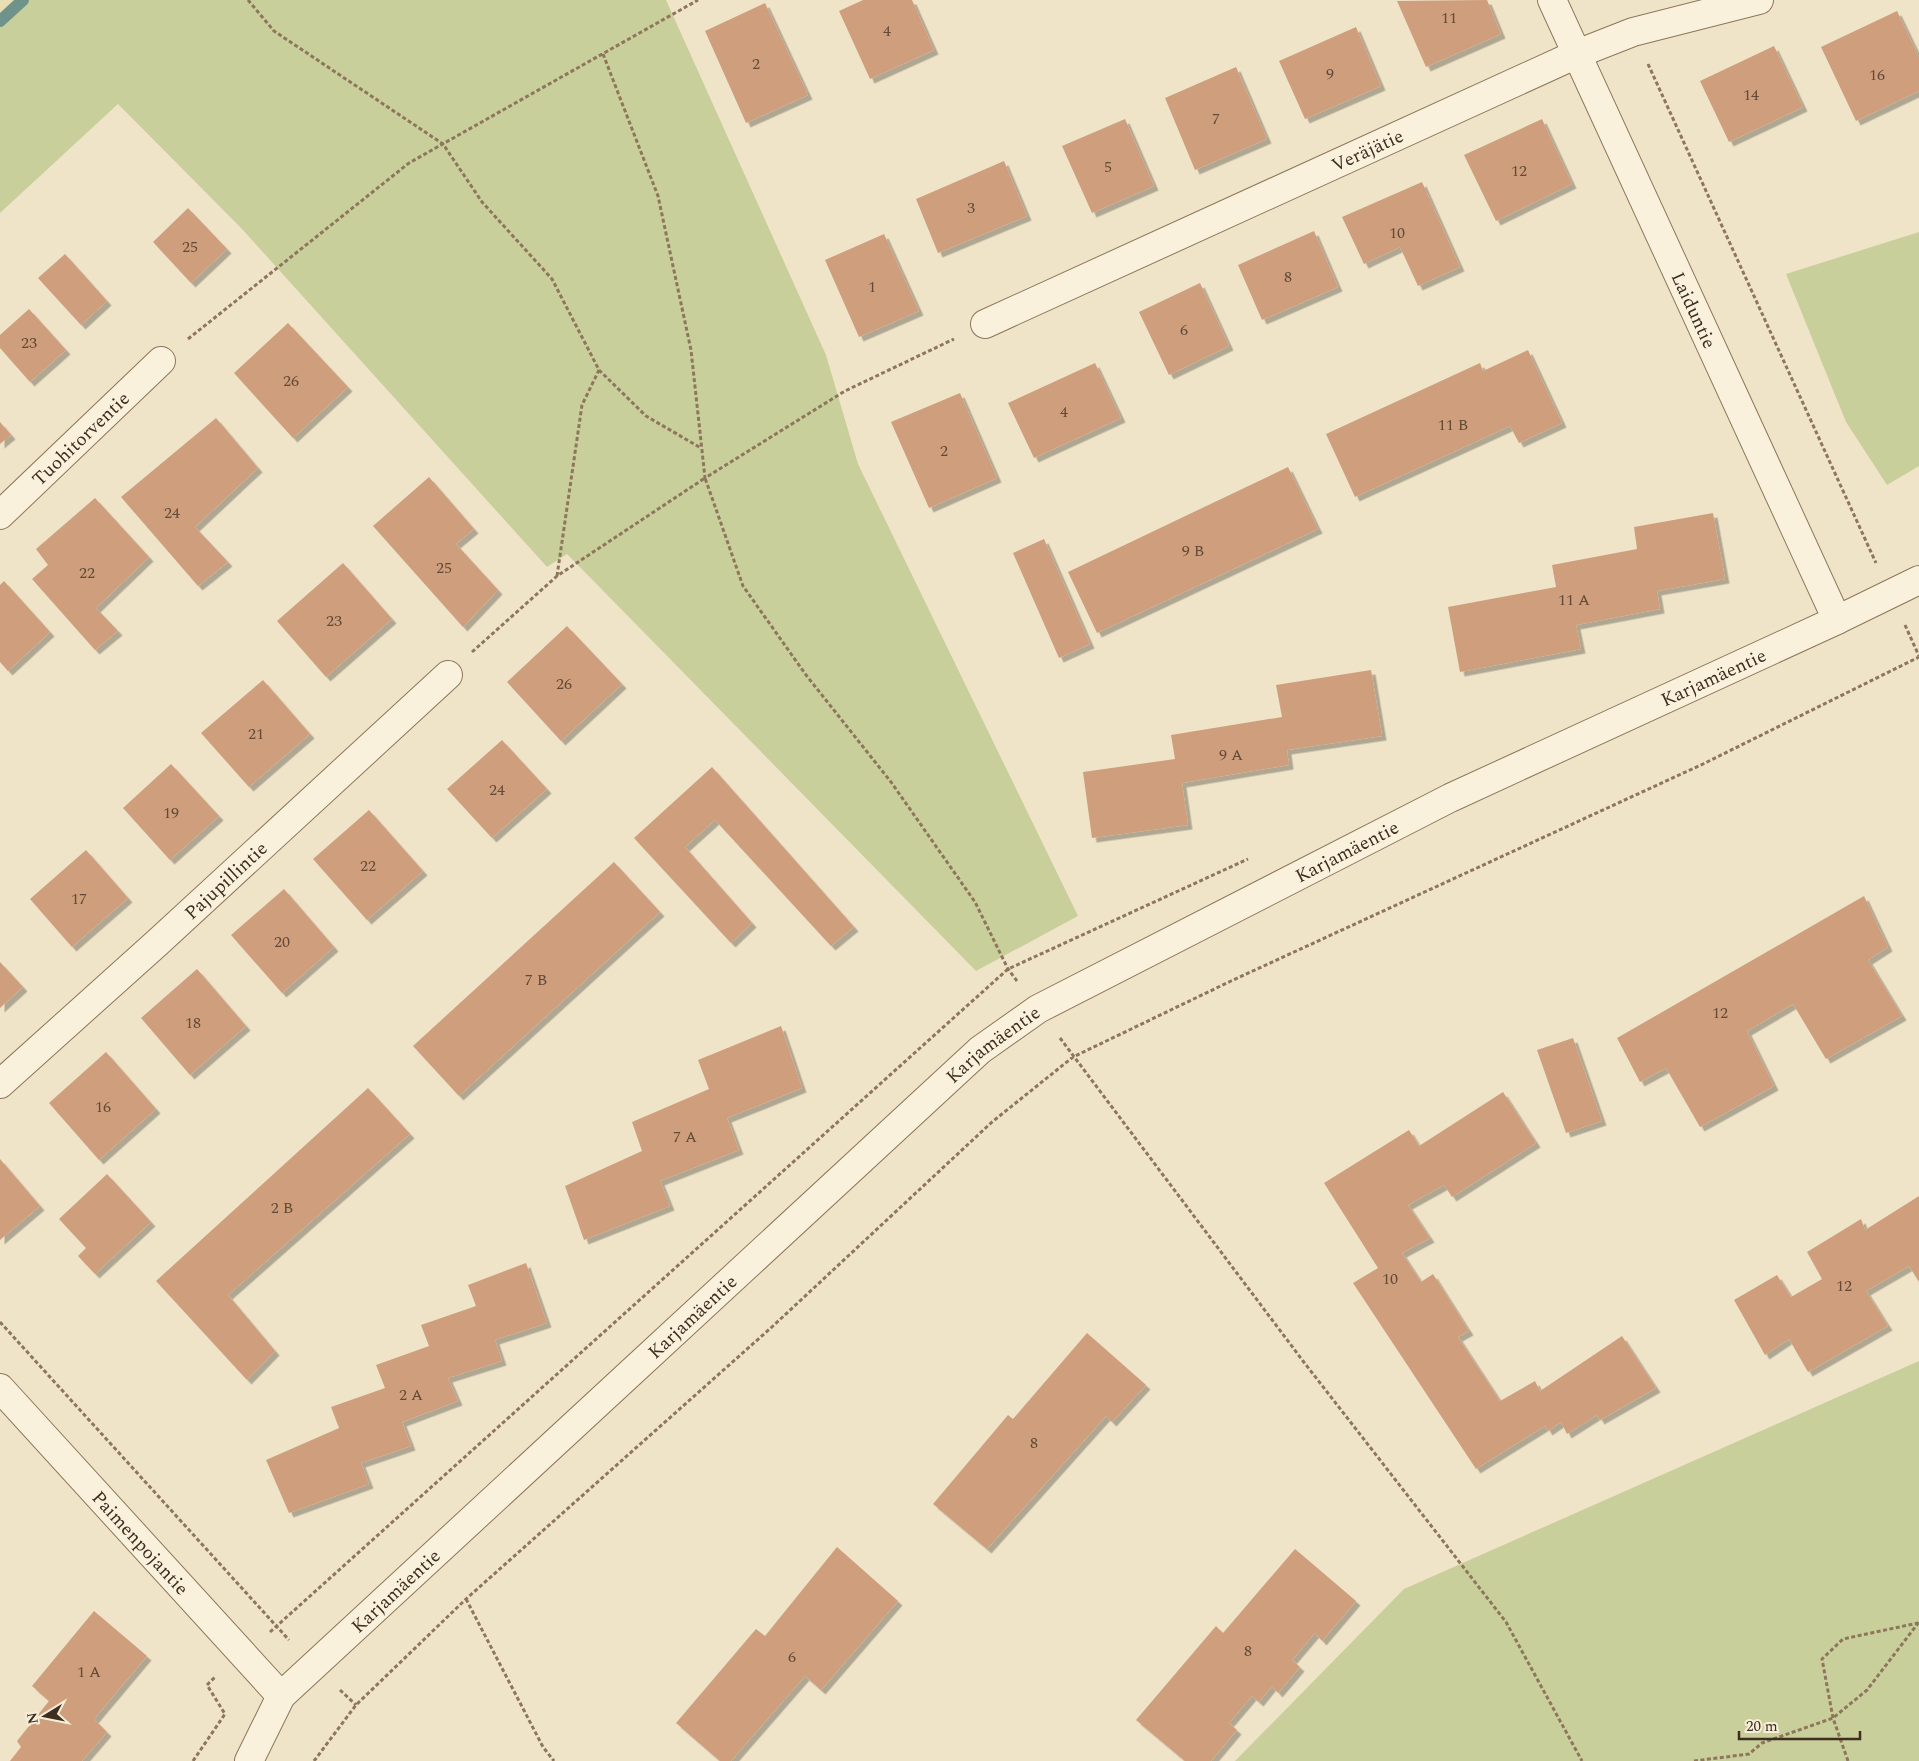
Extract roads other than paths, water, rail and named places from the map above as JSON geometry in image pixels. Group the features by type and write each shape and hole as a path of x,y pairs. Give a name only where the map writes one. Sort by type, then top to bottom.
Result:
{"street":[{"name":"Laiduntie","path":"1552,0 1837,620"},
{"name":"Veräjätie","path":"985,324 1577,54 1634,32 1759,0"},
{"name":"Tuohitorventie","path":"0,515 160,361"},
{"name":"Karjamäentie","path":"249,1761 281,1696 980,1050 1038,1009 1450,798 1837,620 1919,580"},
{"name":"Pajupillintie","path":"0,1084 158,943 448,675"},
{"name":"Paimenpojantie","path":"0,1388 281,1696"}],"waterway":[{"path":"0,21 23,0"}]}
